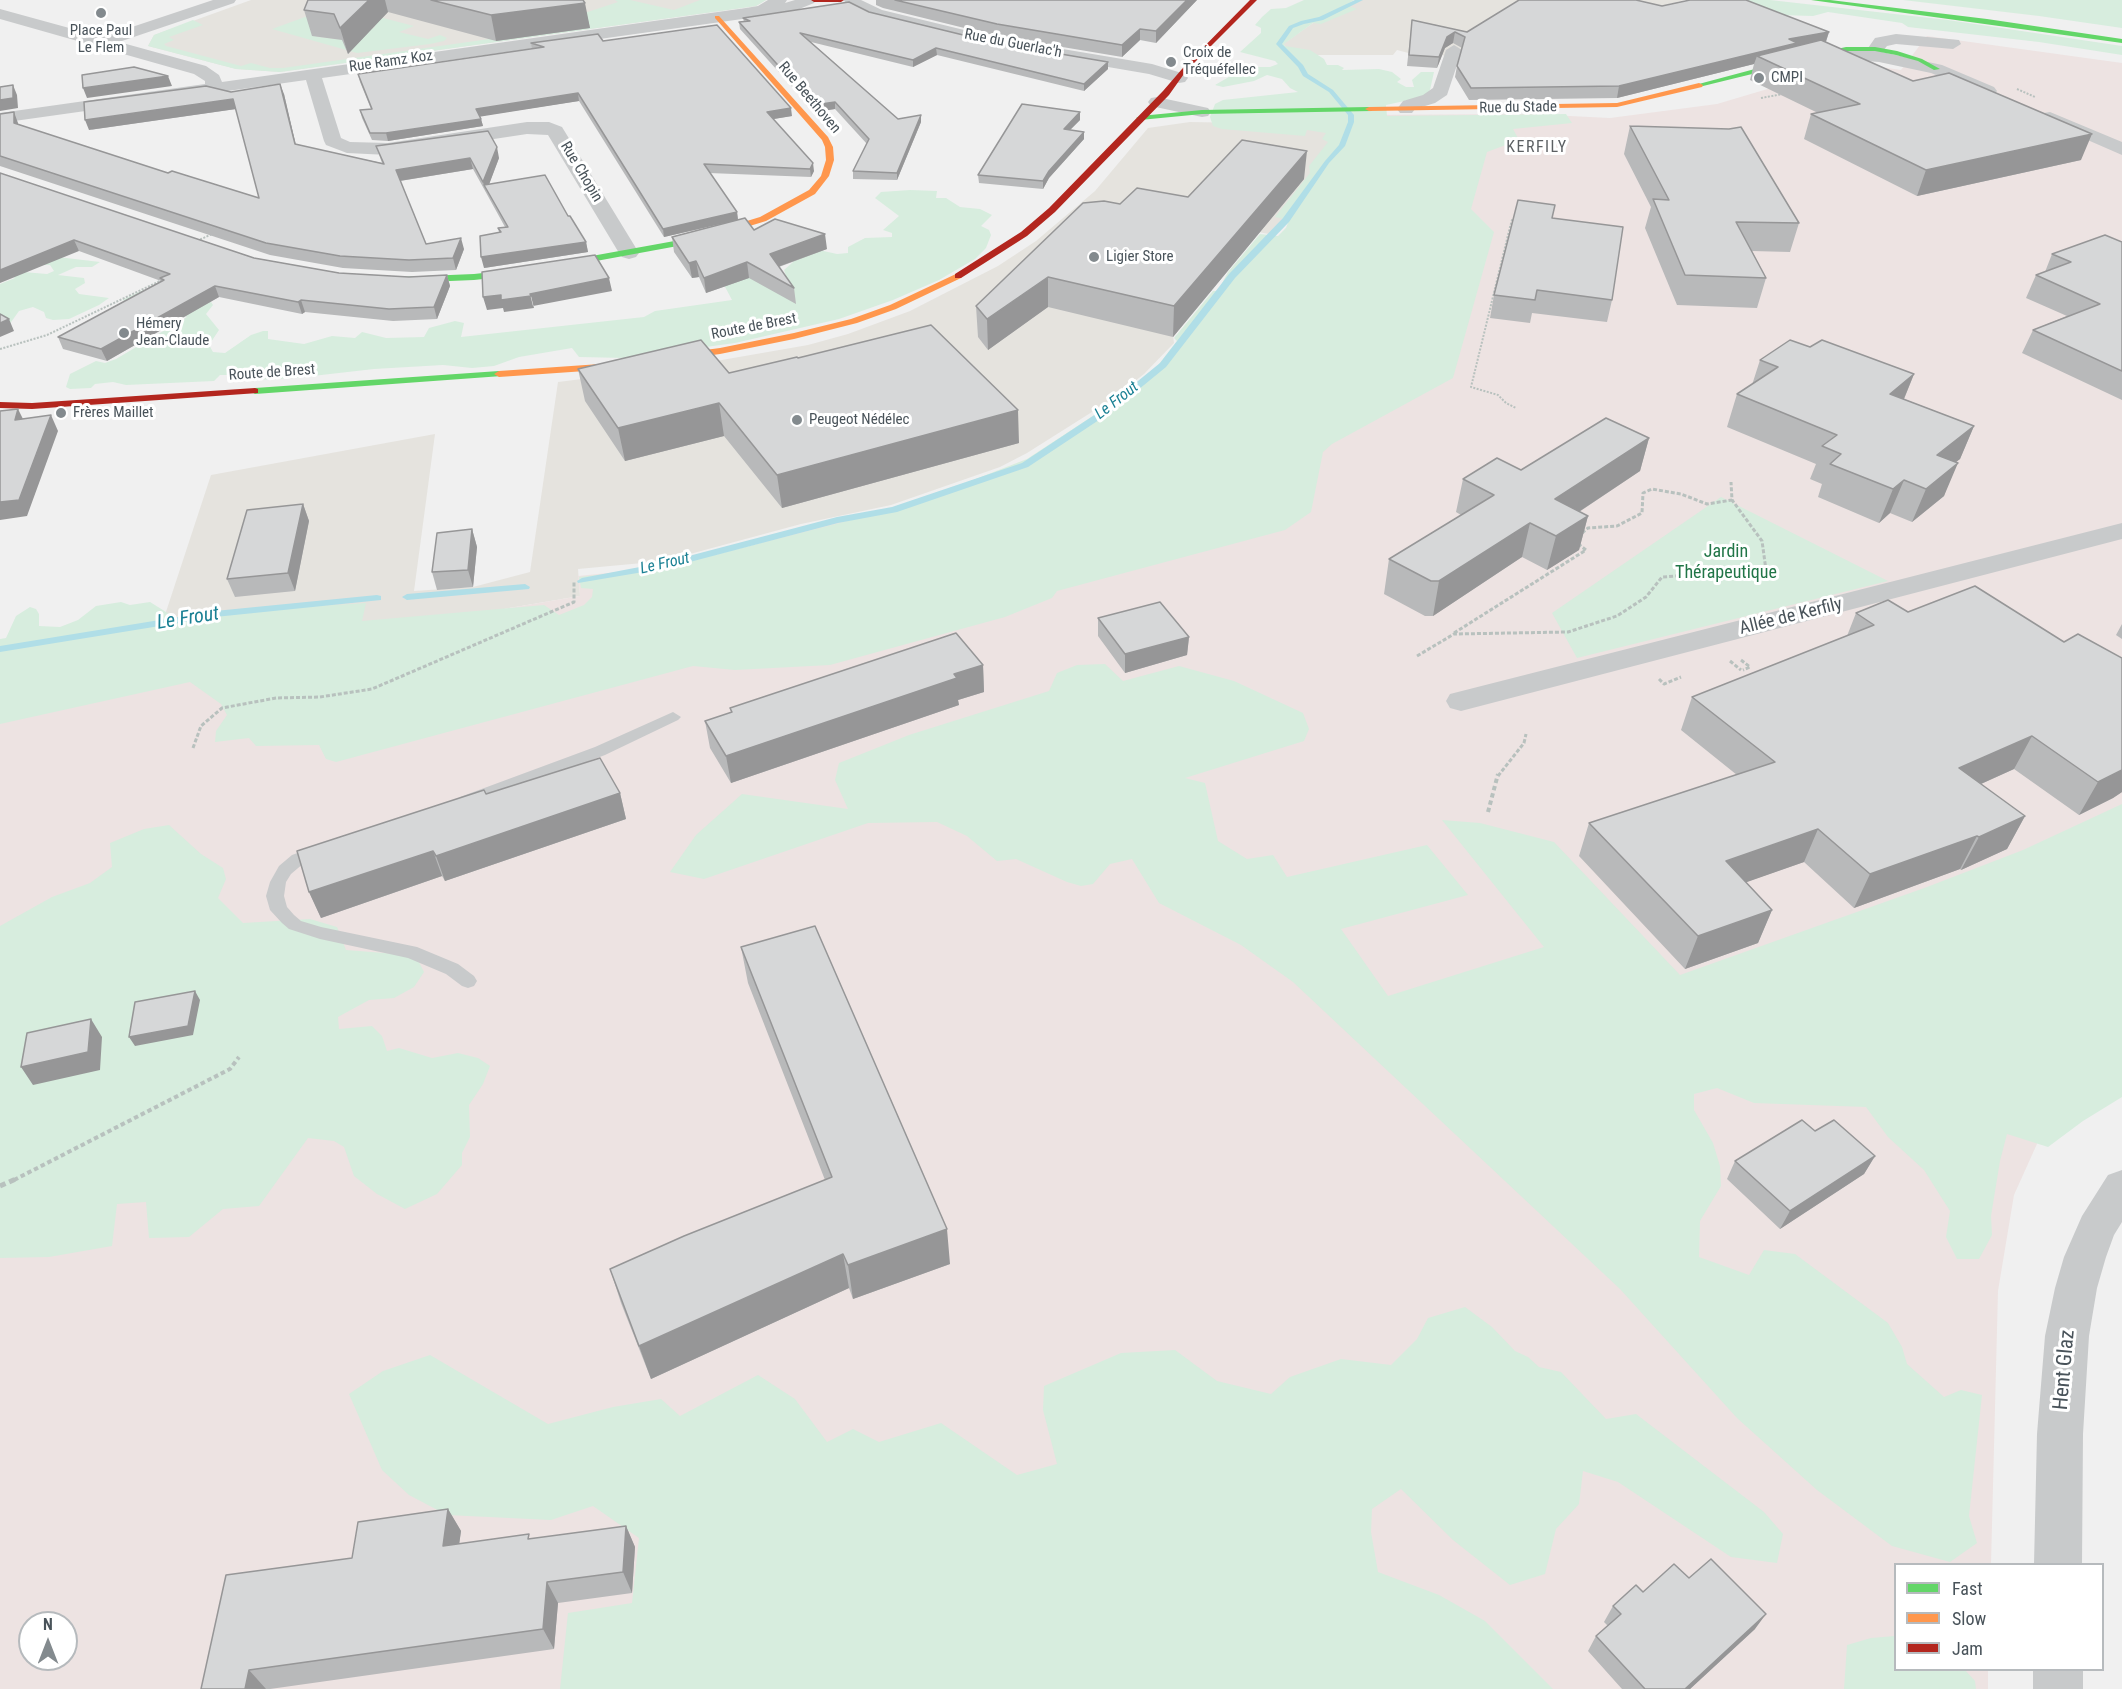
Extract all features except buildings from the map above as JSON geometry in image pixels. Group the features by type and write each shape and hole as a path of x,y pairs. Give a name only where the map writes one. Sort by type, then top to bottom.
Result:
{"main road":[{"path":"814,0 841,0"},
{"name":"Route de Brest","path":"0,405 32,406 608,366 720,351 833,327 911,300 970,270 1010,244 1046,215 1254,0"},
{"path":"1814,0 1987,21 2122,41"},
{"path":"1863,0 2122,35"},
{"name":"Rue Beethoven","path":"391,280 482,276 555,267 715,235 763,219 812,192 825,176 828,167 830,153 825,139 717,17"},
{"name":"Rue du Stade","path":"1140,118 1202,112 1617,105 1828,53"},
{"name":"Route de Brest","path":"0,412 32,406"}],"street":[{"path":"101,43 228,0"},
{"name":"Rue Ramz Koz","path":"0,118 717,17 763,10 778,0"},
{"path":"763,10 792,7 808,0"},
{"name":"Rue du Guerlac'h","path":"851,0 862,8 876,13 997,43 1152,69 1179,78"},
{"path":"4,8 101,43 204,72 213,79 214,88"},
{"path":"1873,53 1881,42 1904,39 1953,45 1924,45 1901,58"},
{"path":"1406,109 1409,105 1429,99 1441,91 1454,50"},
{"path":"1828,53 1873,53 1901,58 1936,69 2006,99"},
{"name":"Rue Chopin","path":"312,73 333,141 347,147 388,149 527,128 549,128 555,131 628,253"},
{"name":"Rue du Stade","path":"1157,102 1202,112"},
{"path":"2039,113 2122,149"},
{"name":"Allée de Kerfily","path":"1461,701 2122,531"},
{"name":"Hent Glaz","path":"2058,1563 2060,1434 2067,1336 2076,1288 2096,1228 2122,1187"},
{"path":"2058,1671 2058,1689"}],"lane":[{"path":"455,805 600,751 674,717"},
{"path":"331,847 298,859 285,870 278,882 275,896 279,910 288,919 295,925 320,933 411,952 452,969 468,981"}],"path":[{"path":"1754,100 1788,93"},
{"path":"1515,408 1498,395 1471,387 1512,220 1521,221"},
{"path":"197,241 219,231"},
{"path":"0,349 47,335 171,275"},
{"path":"1454,634 1568,632 1617,616 1646,597 1662,577 1766,570 1762,541 1732,500 1731,482"},
{"path":"1581,534 1588,528 1617,526 1642,513 1643,493 1652,489 1681,494 1707,504 1732,500"},
{"path":"1417,656 1586,550 1573,539"},
{"path":"193,748 201,726 222,708 276,698 320,697 372,689 574,602 574,582"},
{"path":"1731,662 1742,670 1750,667 1745,663"},
{"path":"1488,812 1499,772 1524,743 1526,734"},
{"path":"0,1186 35,1171 230,1069 239,1057"}],"shaded area":[{"path":"251,0 766,0 756,6 280,72 236,69 148,46 154,35"},
{"path":"1356,0 1685,0 1464,56 1416,55 1397,50 1393,55 1294,55 1283,44 1313,23"},
{"path":"1927,36 2122,63 2122,1077 2041,1135 2014,1195 1998,1291 1991,1563 1894,1563 1894,1671 1988,1671 1988,1689 0,1689 0,652 162,624 361,603 357,624 474,614 580,596 578,576 668,567 747,548 798,529 858,516 890,513 1026,473 1127,402 1286,228 1357,115 1530,114 1610,118 1717,104 1855,63 1901,70"},
{"path":"1190,122 1345,127 1339,141 1281,221 1269,234 1258,232 1173,336 1174,343 1144,374 1111,400 1027,453 1000,467 891,505 801,524 664,561 578,569 580,596 474,614 357,624 162,624 211,475 435,434 414,591 473,587 530,572 558,382 693,365 808,345 848,334 910,311 998,266 1036,241 1095,191 1148,128"}],"green space":[{"path":"615,0 630,0 674,10 700,0 766,0 756,6 280,72 236,69 148,46 154,35 193,20 203,25 169,37 174,40 164,44 241,66 251,63 270,68 283,68 518,35 618,2"},
{"path":"1304,0 1354,0 1346,5 1357,9 1321,24 1313,23 1284,44 1285,46 1310,50 1324,59 1327,65 1338,65 1344,68 1342,70 1379,69 1392,72 1401,79 1397,82 1406,87 1414,87 1412,80 1421,72 1434,72 1430,90 1423,97 1386,105 1387,116 1566,114 1572,123 1513,129 1519,140 1487,152 1471,209 1494,232 1453,378 1332,444 1323,452 1311,512 1285,530 1057,591 1052,598 1005,617 830,665 735,670 693,666 336,762 326,759 319,745 256,746 249,738 215,742 216,731 227,715 221,704 190,682 0,724 0,639 6,638 16,616 30,607 36,609 39,614 39,626 60,627 78,620 96,606 121,602 130,605 150,602 182,622 269,609 366,603 362,621 544,605 559,615 584,605 592,597 593,589 581,588 579,577 667,567 863,517 927,498 1027,459 1111,404 1156,368 1177,341 1174,338 1213,291 1218,291 1228,272 1260,234 1278,236 1286,228 1289,220 1275,217 1310,173 1309,166 1328,142 1322,139 1326,133 1307,130 1305,136 1222,129 1213,126 1210,117 1215,104 1223,100 1298,92 1290,88 1282,79 1267,75 1254,81 1223,87 1215,85 1241,70 1278,64 1275,61 1240,52 1261,33 1261,28 1255,25 1271,9 1286,8"},
{"path":"1709,0 1770,0 1948,20 2122,46 2122,55 2039,42 1908,27 1902,23 1828,12 1813,16 1780,15"},
{"path":"1903,0 2122,0 2122,28 2039,16"},
{"path":"316,13 313,34 318,37 339,39 363,34 375,27 373,22 383,18 414,26 399,32 428,39 440,35 447,38 444,41 430,44 357,53 272,29"},
{"path":"937,191 936,198 946,198 960,207 980,209 992,215 981,226 989,230 991,235 986,248 975,259 939,280 893,300 839,319 735,343 625,358 579,357 572,348 519,357 494,366 472,368 443,365 251,380 241,375 220,375 214,381 126,385 113,382 95,384 91,388 70,389 66,387 70,374 96,361 105,363 116,359 187,317 122,300 143,290 160,291 211,302 213,305 206,314 219,330 209,345 213,352 225,353 251,335 263,331 268,331 268,339 304,344 332,336 355,338 362,332 386,338 424,337 429,328 455,321 464,323 461,337 644,317 655,311 732,300 723,283 745,278 786,276 784,270 793,262 785,257 819,250 837,254 848,253 848,247 865,238 892,237 892,233 883,230 899,216 875,198 881,192"},
{"path":"58,257 100,262 92,267 76,267 58,275 84,278 85,283 75,289 79,294 109,298 69,319 46,318 44,312 33,307 19,311 9,325 0,322 0,284 15,278 0,270 47,274 54,271 50,265 36,265"},
{"name":"Jardin Thérapeutique","path":"1721,497 1888,581 1577,658 1552,613"},
{"path":"1105,664 1123,681 1179,666 1234,681 1303,713 1309,729 1304,741 1185,778 1205,783 1218,841 1247,859 1273,855 1287,877 1427,845 1468,895 1341,929 1388,996 1544,947 1442,820 1480,823 1554,842 1680,975 1927,887 2023,850 2122,804 2122,1097 2083,1121 2048,1147 2007,1134 1991,1216 1992,1235 1979,1259 1957,1259 1946,1237 1950,1211 1924,1170 1888,1137 1866,1107 1754,1103 1717,1088 1694,1094 1694,1110 1713,1143 1720,1166 1721,1186 1700,1221 1699,1257 1749,1275 1764,1250 1795,1254 1888,1323 1902,1347 1907,1364 1944,1397 1961,1390 1982,1395 1969,1516 1977,1543 1950,1562 1892,1546 1817,1490 1737,1418 1620,1289 1293,982 1241,945 1159,903 1132,859 1110,864 1093,884 1081,886 1016,859 997,861 967,836 937,822 868,823 704,879 670,872 696,835 742,794 848,809 835,780 839,763 909,735 1049,691 1057,673 1077,665"},
{"path":"169,825 201,854 223,868 226,879 218,898 243,923 310,919 337,927 346,950 397,954 418,960 424,972 414,987 394,998 369,1000 338,1017 339,1029 372,1026 382,1036 387,1051 399,1048 432,1058 458,1053 478,1058 490,1066 483,1084 469,1105 470,1137 462,1153 462,1165 437,1194 405,1209 377,1194 354,1176 344,1147 334,1141 308,1138 259,1206 223,1209 189,1237 149,1238 146,1202 117,1204 112,1246 49,1257 0,1258 0,926 52,897 90,883 112,867 110,843 144,829"},
{"path":"1465,1307 1492,1327 1515,1351 1528,1357 1539,1367 1561,1372 1606,1419 1636,1414 1764,1512 1783,1534 1777,1563 1731,1557 1618,1482 1583,1471 1579,1504 1556,1529 1545,1574 1510,1585 1453,1540 1401,1489 1372,1509 1371,1532 1378,1572 1439,1595 1485,1621 1553,1689 560,1689 568,1613 632,1603 639,1538 593,1506 551,1520 447,1515 409,1495 382,1470 349,1394 383,1371 430,1355 548,1424 613,1407 661,1399 680,1416 758,1375 795,1399 827,1442 853,1429 879,1442 941,1423 1017,1475 1057,1464 1043,1410 1044,1386 1121,1353 1175,1350 1217,1381 1271,1394 1290,1377 1341,1359 1391,1365 1417,1339 1428,1318"},
{"path":"1894,1636 1894,1671 1966,1671 1975,1681 1976,1689 1844,1689 1847,1645 1871,1638"}],"waterway":[{"name":"Le Frout","path":"582,581 667,565 837,520 894,510 1025,465 1108,410 1163,365 1232,276 1286,220 1327,162 1342,146 1351,122 1351,115 1331,91 1305,75 1301,66 1279,44 1291,27 1321,19 1360,0"},
{"name":"Le Frout","path":"407,597 525,587"},
{"name":"Le Frout","path":"0,649 215,614 377,598"}],"traffic: fast":[{"path":"1814,0 1987,21 2122,41"},
{"path":"1699,85 1846,49 1875,49 1897,53 1920,60 1936,69"},
{"path":"1140,118 1202,112 1369,109"},
{"path":"402,280 474,277 520,272 691,241"},
{"path":"255,391 499,374"}],"traffic: slow":[{"path":"691,241 763,219 812,192 825,176 830,160 829,147 825,139 717,17"},
{"path":"1369,109 1617,105 1699,85"},
{"path":"499,374 600,367 720,351 794,336 854,321 893,307 958,276"}],"traffic: jam":[{"path":"814,0 841,0"},
{"path":"958,276 1024,234 1052,210 1166,93 1184,70 1254,0"},
{"path":"0,405 32,406 255,391"}],"place":[{"name":"Place Paul Le Flem","path":"101,13"},
{"name":"Croix de Tréquéfellec","path":"1171,62"},
{"name":"CMPI","path":"1759,78"},
{"name":"Ligier Store","path":"1094,257"},
{"name":"Hémery Jean-Claude","path":"124,333"},
{"name":"Frères Maillet","path":"61,413"},
{"name":"Peugeot Nédélec","path":"797,420"}],"district":[{"name":"KERFILY","path":"1537,148"}]}
